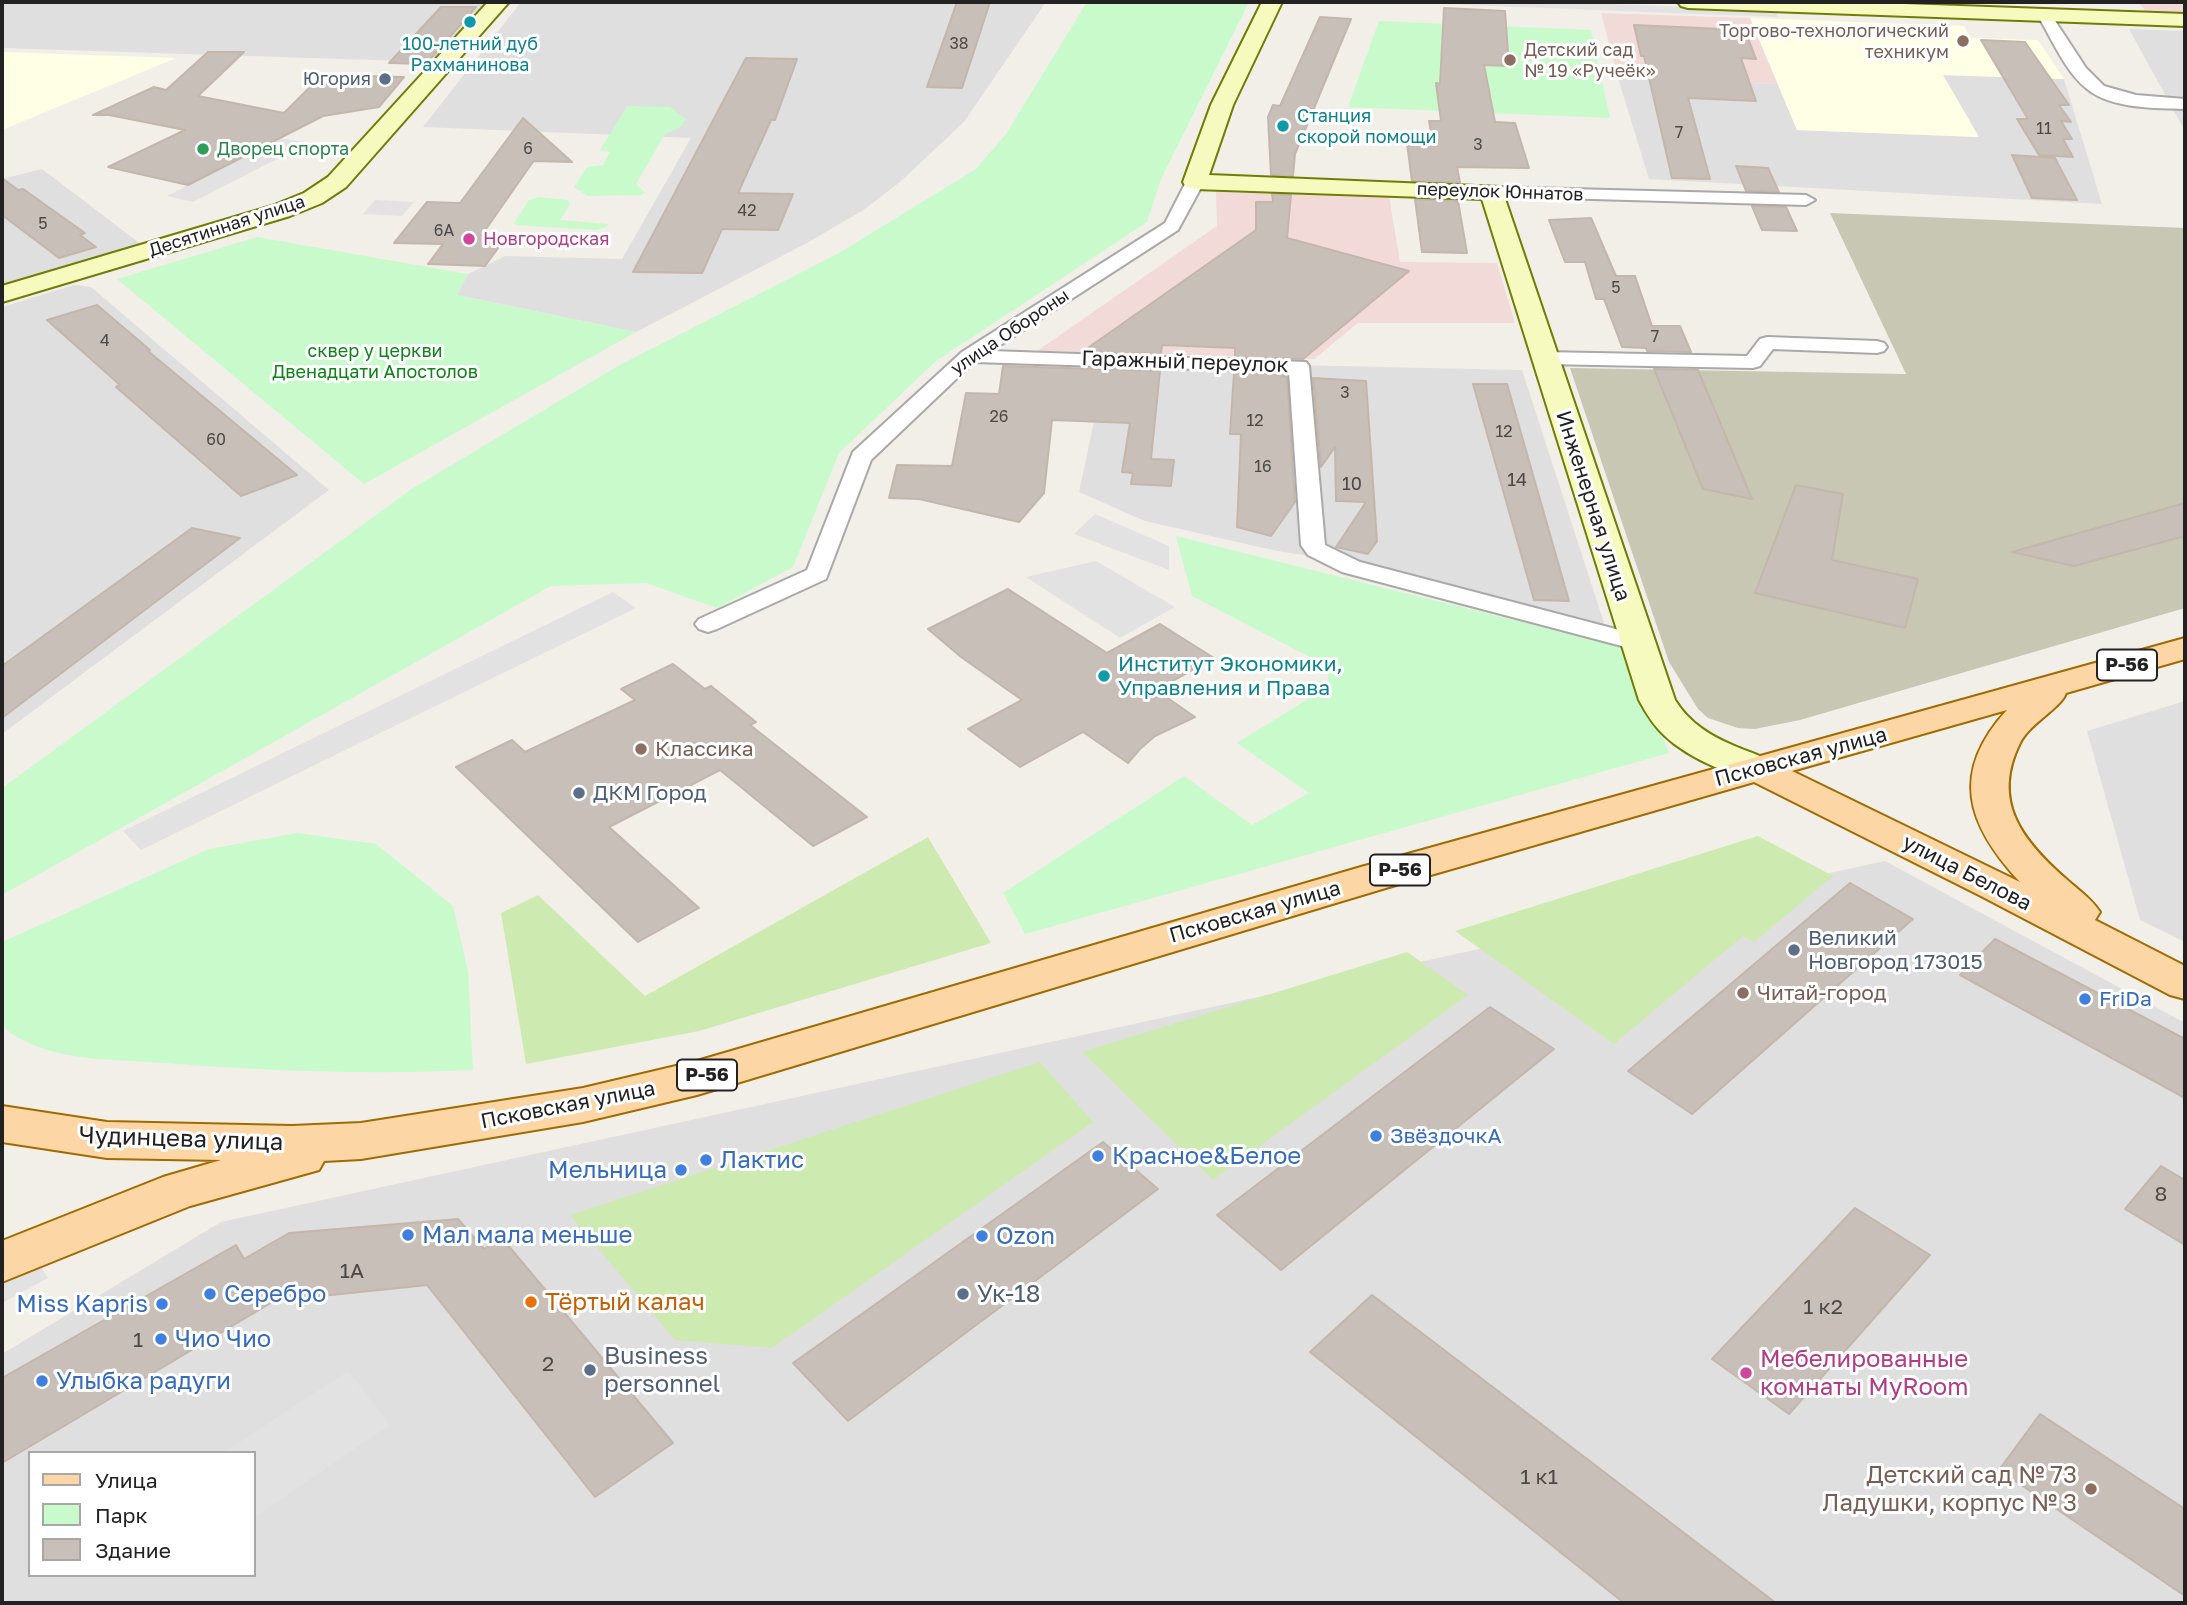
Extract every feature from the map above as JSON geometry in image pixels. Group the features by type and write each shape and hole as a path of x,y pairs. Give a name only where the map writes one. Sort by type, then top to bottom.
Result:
{"main road":[{"name":"Псковская улица","path":"361,1141 583,1105 697,1078 1388,873 2185,648"},
{"name":"улица Белова","path":"2069,682 2038,700 2012,725 1997,749 1989,769 1988,786 1993,814 2009,846 2039,880 2091,922 2180,982"},
{"name":"улица Белова","path":"1757,769 2180,982"},
{"name":"Чудинцева улица","path":"2,1124 107,1140 292,1144 361,1141"},
{"path":"2,1262 180,1190 361,1141"}],"street":[{"name":"Десятинная улица","path":"2,294 281,211 313,198 337,182 499,2"},
{"name":"улица Обороны","path":"708,624 817,574 861,457 970,356 1172,226 1195,182 1222,105 1272,2"},
{"path":"1688,2 2045,16 2085,9 2185,20"},
{"path":"2045,16 2090,85 2137,100 2185,104"},
{"name":"переулок Юннатов","path":"1195,182 1806,200"},
{"name":"Инженерная улица","path":"1492,192 1657,700 1674,727 1695,743 1757,769"},
{"path":"1544,358 1753,362 1767,343 1877,347"},
{"name":"Гаражный переулок","path":"970,356 1299,366 1313,545 1316,550 1351,567 1637,642"}],"shaded area":[{"path":"2,2 486,2 433,62 2,48"},
{"path":"521,2 1046,2 964,122 900,182 862,211 805,244 636,332 457,295 468,274 505,256 622,259 691,138 423,127"},
{"path":"1389,2 1559,2 1775,10 1778,17"},
{"path":"2139,2 2185,2 2185,15 2147,14"},
{"path":"1601,13 1750,18 1778,84 1618,78"},
{"path":"1750,18 1964,26 1971,38 2038,40 2064,79 1943,75 1979,137 1797,130"},
{"path":"2129,29 2185,31 2185,131"},
{"path":"2,52 176,58 2,130"},
{"path":"1942,75 2064,79 2102,204 1649,179 1618,78 1778,84 1797,130 1978,137"},
{"path":"281,138 308,143 193,202 167,196"},
{"path":"42,169 142,245 2,286 2,179"},
{"path":"1216,192 1389,196 1400,262 1497,263 1515,323 1358,323 1314,359 1037,351 1217,226"},
{"path":"375,200 414,202 402,216 363,214"},
{"path":"1830,213 2185,228 2185,608 1800,720 1755,729 1738,728 1708,718 1698,709 1669,662 1570,368 1906,374"},
{"path":"74,285 91,287 329,490 2,734 2,307"},
{"path":"1107,361 1522,370 1605,626 1374,566 1277,551 1145,521 1079,492"},
{"path":"1095,514 1169,546 1169,570 1074,534"},
{"path":"1096,561 1175,607 1120,638 1026,577"},
{"path":"613,592 636,608 141,850 123,831"},
{"path":"2185,701 2185,942 2140,920 2087,731"},
{"path":"1885,861 2185,1023 2185,1603 2,1603 2,1354 221,1222"},
{"path":"35,1257 48,1278 2,1303 2,1275"},
{"path":"348,1371 390,1425 256,1516 256,1451 226,1451"}],"green space":[{"path":"1087,2 1249,2 1161,179 1147,222 936,361 839,453 793,567 717,608 646,583 551,586 2,895 2,788 413,488 618,366 839,253 976,169 1006,134"},
{"path":"1379,21 1591,30 1610,118 1348,107"},
{"path":"627,106 670,107 686,119 682,126 665,134 636,184 645,192 642,195 588,196 574,187 587,167 603,165 610,152 600,150"},
{"path":"539,197 568,200 570,204 560,220 608,224 596,230 516,225 514,223 529,200"},
{"name":"сквер у церкви Двенадцати Апостолов","path":"257,237 468,274 457,295 636,332 364,484 117,279"},
{"path":"1176,536 1626,648 1669,753 1025,934 1003,893 1184,776 1252,825 1309,793 1237,743 1329,686 1327,666 1192,596"},
{"path":"298,833 376,844 453,906 468,971 473,1070 318,1071 90,1058 47,1050 16,1037 2,1024 2,942 209,849"},
{"path":"1758,836 1833,876 1754,942 1743,936 1614,1044 1455,931"},
{"path":"928,837 991,943 699,1031 526,1064 501,913 538,895 645,996"},
{"path":"1407,952 1468,995 1213,1180 1082,1052"},
{"path":"1040,1062 1093,1122 772,1348 675,1340 570,1215"}],"building":[{"path":"957,2 990,2 962,88 927,87"},
{"path":"441,7 476,7 426,64 389,63"},
{"path":"1444,8 1505,11 1509,66 1484,65 1495,122 1515,123 1529,168 1457,167 1460,183 1412,181 1406,136 1432,137 1429,121 1441,121 1436,83 1440,84"},
{"path":"1320,17 1351,19 1295,154 1293,176 1271,175 1268,117 1273,105 1280,106"},
{"path":"1634,25 1745,30 1756,59 1741,58 1756,101 1688,98 1710,179 1672,178 1644,56 1641,56"},
{"path":"1981,40 2025,42 2069,105 2059,105 2071,122 2061,121 2072,139 2063,139 2073,157 2039,155 2017,119 2028,119"},
{"name":"Дворец спорта","path":"208,52 244,52 198,96 284,113 322,75 404,77 379,107 323,116 188,185 108,167 185,130 109,115 93,115 154,87 166,90"},
{"path":"746,58 797,59 775,120 771,120 738,193 793,194 778,230 722,229 702,273 633,272"},
{"path":"523,118 572,162 534,161 479,239 504,240 485,266 428,264 443,244 394,243 427,202 460,203"},
{"path":"2012,155 2055,158 2077,200 2032,198"},
{"path":"1736,166 1768,168 1779,192 1746,191"},
{"path":"2,178 18,190 23,189 85,233 80,235 96,247 59,258 2,215"},
{"path":"1272,194 1291,195 1287,238 1409,271 1303,359 1235,357 1235,348 1162,345 1161,354 1082,352 1256,230 1256,202 1273,202"},
{"path":"1415,199 1458,201 1467,253 1422,252"},
{"path":"1752,206 1786,207 1797,231 1762,230"},
{"path":"1591,218 1616,276 1635,276 1652,326 1680,326 1691,352 1647,351 1646,348 1622,347 1604,299 1596,299 1585,262 1565,262 1549,220"},
{"path":"97,305 297,475 241,496 116,387 120,385 47,320"},
{"path":"1003,366 1160,371 1151,459 1174,460 1171,486 1131,484 1133,473 1122,472 1130,423 1052,420 1044,493 1019,522 919,499 889,498 897,465 952,466 966,393 999,394"},
{"path":"1654,369 1698,370 1752,499 1703,489"},
{"path":"1234,373 1285,374 1282,377 1287,377 1295,502 1271,536 1237,527 1241,434 1230,434"},
{"path":"1313,378 1366,381 1377,541 1368,554 1336,547 1366,502 1336,501 1335,447 1321,467"},
{"path":"1473,384 1507,384 1569,601 1534,600"},
{"path":"1796,485 1843,494 1832,560 1918,579 1905,628 1755,593"},
{"path":"2185,503 2185,536 2074,566 2012,552"},
{"path":"192,528 240,538 2,718 2,666"},
{"name":"Институт Экономики, Управления и Права","path":"1008,589 1107,653 1160,624 1214,658 1156,690 1195,717 1155,736 1128,763 1083,732 1020,767 968,729 1022,700 961,657 928,629"},
{"name":"ДКМ Город","path":"673,664 705,689 711,686 756,722 750,725 867,817 813,846 720,770 609,827 699,908 638,942 456,767 512,740 525,752 635,700 621,689"},
{"path":"1850,883 1913,919 1692,1114 1628,1071"},
{"path":"1995,939 2185,1039 2185,1098 1960,975"},
{"path":"1490,1007 1554,1049 1281,1270 1217,1215"},
{"path":"1103,1142 1158,1189 848,1421 793,1363"},
{"path":"2161,1166 2185,1180 2185,1245 2125,1209"},
{"path":"1855,1208 1930,1255 1789,1414 1712,1359"},
{"path":"458,1219 484,1249 502,1238 673,1443 595,1497 427,1285 274,1301 2,1463 2,1378 236,1245 244,1259 289,1233"},
{"path":"1372,1295 1776,1603 1624,1603 1310,1352"},
{"name":"Детский сад № 73 Ладушки, корпус № 3","path":"2040,1414 2185,1509 2185,1596 1999,1470"}],"place":[{"name":"100-летний дуб Рахманинова","path":"470,22"},
{"name":"Торгово-технологический техникум","path":"1963,41"},
{"name":"Детский сад № 19 «Ручеёк»","path":"1510,60"},
{"name":"Югория","path":"385,79"},
{"name":"Станция скорой помощи","path":"1283,126"},
{"name":"Дворец спорта","path":"203,149"},
{"name":"Новгородская","path":"469,239"},
{"name":"Институт Экономики, Управления и Права","path":"1104,676"},
{"name":"Классика","path":"641,749"},
{"name":"ДКМ Город","path":"579,793"},
{"name":"Великий Новгород 173015","path":"1794,950"},
{"name":"Читай-город","path":"1743,993"},
{"name":"FriDa","path":"2085,999"},
{"name":"ЗвёздочкА","path":"1376,1136"},
{"name":"Красное&Белое","path":"1098,1156"},
{"name":"Лактис","path":"706,1160"},
{"name":"Мельница","path":"681,1170"},
{"name":"Мал мала меньше","path":"408,1235"},
{"name":"Ozon","path":"982,1236"},
{"name":"Серебро","path":"210,1294"},
{"name":"Ук-18","path":"963,1294"},
{"name":"Тёртый калач","path":"531,1302"},
{"name":"Miss Kapris","path":"162,1304"},
{"name":"Чио Чио","path":"161,1339"},
{"name":"Business personnel","path":"590,1370"},
{"name":"Мебелированные комнаты MyRoom","path":"1746,1373"},
{"name":"Улыбка радуги","path":"42,1381"},
{"name":"Детский сад № 73 Ладушки, корпус № 3","path":"2091,1489"}]}
